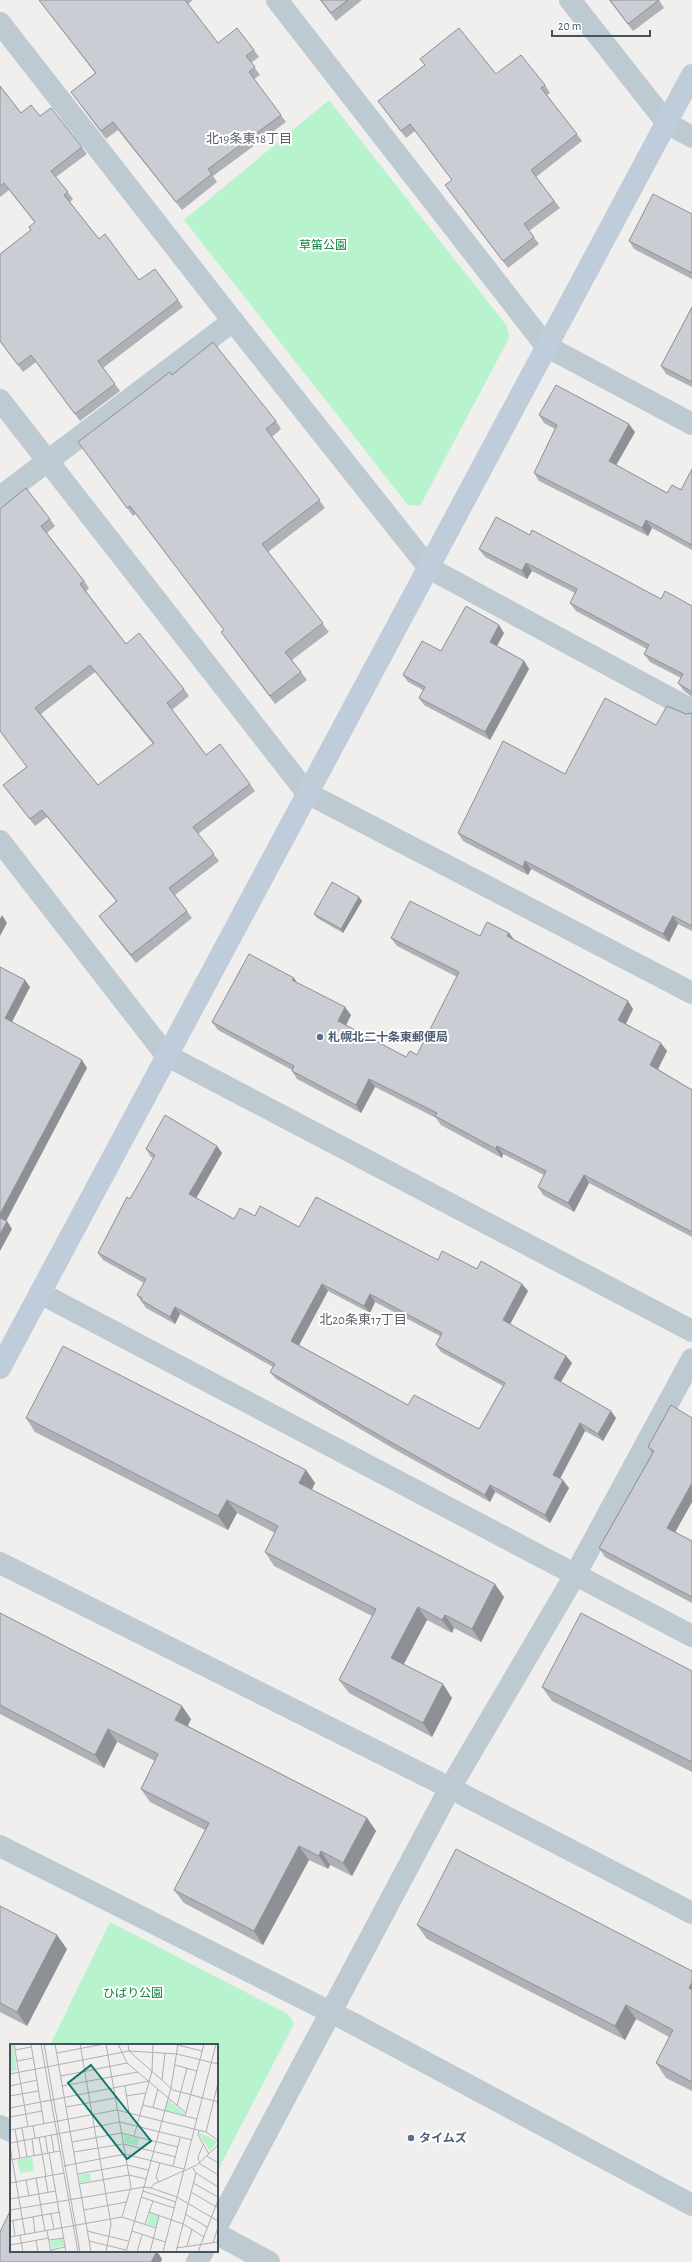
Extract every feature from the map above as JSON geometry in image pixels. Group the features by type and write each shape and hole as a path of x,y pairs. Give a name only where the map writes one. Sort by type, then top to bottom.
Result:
{"street":[{"path":"277,0 546,346 692,424"},
{"path":"570,0 667,123 692,137"},
{"path":"0,23 233,321 430,568 692,710"},
{"path":"0,1368 166,1055 430,568 546,346 692,75"},
{"path":"0,497 233,321"},
{"path":"0,400 307,793 692,993"},
{"path":"0,841 166,1055 692,1331"},
{"path":"40,1293 692,1636"},
{"path":"218,2224 450,1788 575,1575 692,1359"},
{"path":"0,1562 450,1788 692,1913"},
{"path":"0,1846 330,2014 359,2027 692,2206"},
{"path":"0,2126 10,2131"},
{"path":"218,2235 269,2262"},
{"path":"197,2262 202,2252"}],"green space":[{"name":"草笛公園","path":"329,100 507,326 509,338 420,506 408,505 184,220"},
{"name":"ひばり公園","path":"110,1922 288,2014 294,2024 218,2170 218,2044 50,2044"}],"building":[{"path":"39,0 185,0 218,43 237,28 254,50 246,56 255,67 249,72 281,115 208,169 212,174 176,202 113,122 101,131 71,92 96,73"},
{"path":"321,0 348,0 331,13"},
{"path":"610,0 659,0 628,24"},
{"path":"459,28 496,74 521,55 545,85 541,88 577,134 531,170 554,201 524,224 534,237 503,261 445,185 452,180 410,124 401,131 378,101 425,65 420,59"},
{"path":"0,86 21,113 31,105 40,116 51,108 82,147 51,171 68,192 64,195 99,239 105,234 139,280 155,269 178,300 98,361 115,384 75,414 31,355 18,365 0,341 0,254 31,230 29,227 35,222 4,183 0,186"},
{"path":"653,194 692,214 692,273 629,241"},
{"path":"692,307 692,382 661,366"},
{"path":"213,342 276,421 266,429 320,500 262,544 323,623 285,652 301,672 270,696 221,632 224,630 130,506 127,508 78,442 170,372 172,375"},
{"path":"556,385 629,424 609,461 667,493 672,485 681,490 692,469 692,545 646,520 642,528 534,473 557,425 539,415"},
{"path":"26,488 50,519 41,526 84,581 80,584 126,644 139,633 184,689 167,703 206,755 220,744 250,784 193,827 214,854 169,888 187,911 131,955 99,916 117,901 42,810 30,819 3,785 27,767 0,731 0,509","holes":["90,665 154,743 98,785 35,708"]},
{"path":"496,517 530,535 532,530 661,599 665,591 692,606 692,692 678,683 683,674 644,654 649,645 570,603 577,589 526,563 522,571 479,549"},
{"path":"466,606 499,625 490,642 524,661 485,732 419,698 425,687 403,675 422,641 441,651"},
{"path":"605,698 656,725 667,706 686,714 692,713 692,926 673,916 663,934 525,861 523,867 458,833 503,741 565,774"},
{"path":"332,882 359,897 341,929 314,914"},
{"path":"410,901 480,936 487,922 509,933 507,936 628,1001 618,1020 661,1043 650,1065 692,1090 692,1232 584,1175 568,1203 538,1187 546,1171 497,1146 496,1149 435,1116 437,1113 369,1079 356,1105 292,1071 294,1066 212,1022 249,954 294,978 292,980 345,1007 338,1021 406,1057 410,1051 417,1055 459,972 391,938"},
{"path":"0,967 25,980 5,1018 82,1060 0,1214"},
{"path":"165,1115 217,1146 189,1194 234,1219 240,1208 255,1216 260,1206 299,1227 316,1197 438,1260 442,1251 477,1269 481,1261 522,1284 503,1320 566,1356 554,1378 611,1411 598,1434 580,1423 553,1475 563,1480 545,1515 490,1485 485,1495 270,1372 275,1364 175,1307 170,1317 141,1300 142,1298 137,1295 146,1279 98,1253 127,1197 130,1199 155,1155 146,1149","holes":["322,1284 364,1306 370,1294 442,1333 436,1345 505,1383 479,1429 414,1395 408,1405 291,1341"]},
{"path":"0,1218 7,1221 0,1234"},
{"path":"63,1346 306,1470 299,1483 495,1584 472,1629 445,1615 442,1620 418,1607 391,1658 443,1684 423,1723 339,1680 376,1609 265,1552 278,1526 227,1500 218,1516 26,1418"},
{"path":"671,1405 692,1418 692,1483 667,1528 692,1541 692,1597 599,1548 654,1451 648,1447"},
{"path":"0,1613 182,1706 175,1720 367,1818 343,1863 321,1851 319,1856 299,1846 254,1931 174,1890 209,1823 141,1789 158,1754 108,1729 95,1755 0,1705"},
{"path":"581,1613 692,1671 692,1762 542,1687"},
{"path":"456,1849 692,1971 692,1982 689,1988 692,1990 692,2082 656,2063 673,2030 626,2005 615,2026 417,1925"},
{"path":"0,1906 57,1935 17,2012 0,2003"},
{"path":"10,2211 10,2252 156,2252 151,2262 0,2262 0,2232"}],"place":[{"name":"札幌北二十条東郵便局","path":"320,1037"},
{"name":"タイムズ","path":"411,2138"}],"district":[{"name":"北19条東18丁目","path":"249,139"},
{"name":"北20条東17丁目","path":"363,1320"}]}
